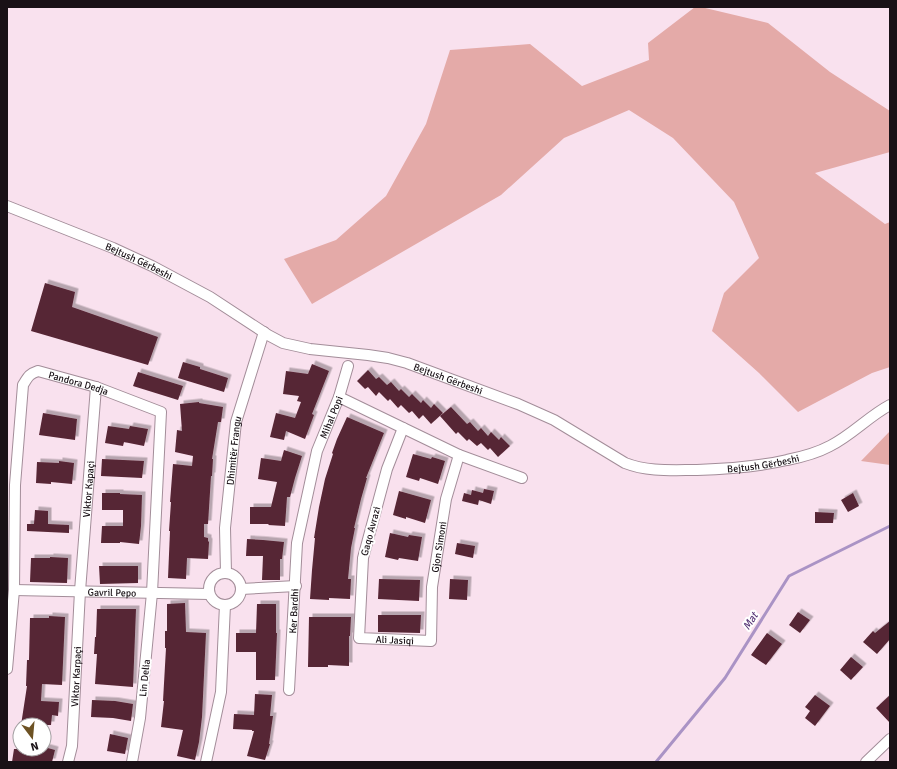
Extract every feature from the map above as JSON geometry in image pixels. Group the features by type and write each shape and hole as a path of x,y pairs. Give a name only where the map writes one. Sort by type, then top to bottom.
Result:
{"street":[{"name":"Bejtush Gërbeshi","path":"7,206 112,248 152,266 210,297 283,343 322,351 388,358 407,363 518,404 554,420 625,463 636,467 650,470 734,468 766,465 795,459 830,447 890,405"},
{"name":"Dhimitër Frangu","path":"226,573 225,528 236,422 264,332"},
{"path":"339,397 348,366"},
{"name":"Pandora Dedja","path":"7,669 14,590 15,485 24,384 28,376 33,373 38,371 96,387 161,412 152,593"},
{"name":"Viktor Kapaçi","path":"80,592 96,387"},
{"name":"Mihal Popi","path":"296,586 297,543 317,451 339,397 459,455 522,478"},
{"name":"Gaqo Avrazi","path":"359,638 363,558 387,469 403,428"},
{"name":"Gjon Simoni","path":"431,641 432,587 446,499 459,455"},
{"path":"226,573 235,576 241,589 238,598 234,602 225,605 215,602 210,594 209,588 212,579 216,575 226,573"},
{"name":"Ker Bardhi","path":"241,589 296,586 289,690"},
{"name":"Gavril Pepo","path":"14,590 210,594"},
{"name":"Viktor Karpaçi","path":"68,762 72,746 80,592"},
{"name":"Lin Delia","path":"132,762 140,718 152,593"},
{"path":"206,762 221,692 225,605"},
{"name":"Ali Jasiqi","path":"359,638 431,641"},
{"path":"866,762 890,739"}],"shaded area":[{"path":"695,7 701,7 768,23 830,72 890,111 890,152 815,173 885,224 890,222 890,367 872,373 798,412 759,373 712,331 724,293 759,258 734,202 673,138 629,110 564,138 501,195 312,304 284,259 336,240 386,196 426,124 450,50 530,44 582,86 649,60 648,43"},
{"path":"890,431 890,465 861,461"}],"building":[{"path":"45,283 75,292 72,307 158,337 148,365 31,331"},
{"path":"183,362 228,378 224,392 178,378"},
{"path":"312,364 329,371 312,414 314,415 305,439 286,431 284,440 270,437 276,413 295,418 301,402 297,401 299,396 283,394 286,371 308,374"},
{"path":"368,370 376,379 379,377 387,385 391,382 399,391 401,389 409,397 412,394 421,403 423,400 431,408 434,404 443,413 431,424 423,415 419,419 412,411 409,413 401,405 398,408 390,399 388,401 379,392 376,396 368,387 365,389 357,381"},
{"path":"138,372 183,386 178,400 133,386"},
{"path":"199,402 223,407 221,422 218,422 212,459 208,524 204,524 204,537 208,538 209,542 208,559 187,558 186,579 168,578 170,502 173,464 192,466 193,456 175,452 177,430 182,431 180,404"},
{"path":"451,407 467,424 470,422 478,431 481,428 488,436 491,432 499,440 501,437 510,446 498,457 490,448 488,450 481,443 477,446 469,439 467,441 458,432 456,434 440,416"},
{"path":"43,413 77,419 75,440 39,435"},
{"path":"347,417 384,433 366,478 354,528 348,579 351,579 350,599 310,599 314,538 319,507 325,479 333,454 332,453"},
{"path":"108,426 129,429 130,426 148,429 144,446 124,442 123,446 105,443"},
{"path":"284,450 302,456 290,497 287,497 285,526 250,524 250,507 271,507 277,482 258,479 261,458 281,461"},
{"path":"413,454 445,461 438,484 420,478 419,481 406,477"},
{"path":"102,459 144,461 142,478 101,476"},
{"path":"59,461 74,463 72,484 51,482 51,484 36,483 37,462 59,463"},
{"path":"484,489 494,491 491,504 479,500 478,505 462,501 464,493 471,495 472,490 483,493"},
{"path":"399,491 431,500 425,523 406,517 406,519 393,515"},
{"path":"102,493 142,495 139,544 120,542 101,543 102,526 123,526 123,510 102,510"},
{"path":"853,493 859,506 848,512 841,500"},
{"path":"35,510 48,511 48,524 69,525 69,533 27,531 27,524 34,524"},
{"path":"815,512 834,513 833,523 815,523"},
{"path":"390,533 408,537 409,535 422,537 418,561 399,558 398,560 385,557"},
{"path":"247,539 284,542 282,559 280,559 280,580 262,580 263,556 246,556"},
{"path":"457,543 475,546 473,558 455,554"},
{"path":"31,558 68,558 67,583 30,582"},
{"path":"99,566 138,566 138,583 100,584"},
{"path":"379,579 420,580 419,601 378,599"},
{"path":"450,579 468,580 467,600 449,599"},
{"path":"185,603 186,632 206,633 202,717 195,760 177,756 183,730 161,727 164,701 167,604"},
{"path":"257,604 276,604 277,633 275,680 256,680 256,652 236,652 236,633 256,633"},
{"path":"97,609 136,609 133,687 95,684 97,654 94,654"},
{"path":"798,612 810,620 800,633 789,625"},
{"path":"378,615 421,615 420,633 378,632"},
{"path":"49,616 65,617 62,685 42,684 41,701 59,702 58,716 22,717 27,686 30,618 49,618"},
{"path":"309,617 351,617 349,636 349,666 328,665 328,667 308,667"},
{"path":"890,621 890,639 877,654 863,642 873,631 875,633"},
{"path":"767,633 782,644 766,665 751,655"},
{"path":"851,657 863,667 851,680 840,670"},
{"path":"255,694 272,695 270,716 273,716 270,744 265,760 247,756 254,731 233,729 234,714 254,715"},
{"path":"815,695 830,706 815,726 805,718 810,711 805,707"},
{"path":"890,695 890,723 876,708"},
{"path":"92,700 115,701 133,704 131,721 91,717"},
{"path":"110,734 128,738 125,754 107,751"},
{"path":"52,749 55,750 52,762 12,762 13,757 52,757"}],"waterway":[{"name":"Mat","path":"656,762 725,678 789,576 890,526"}]}
